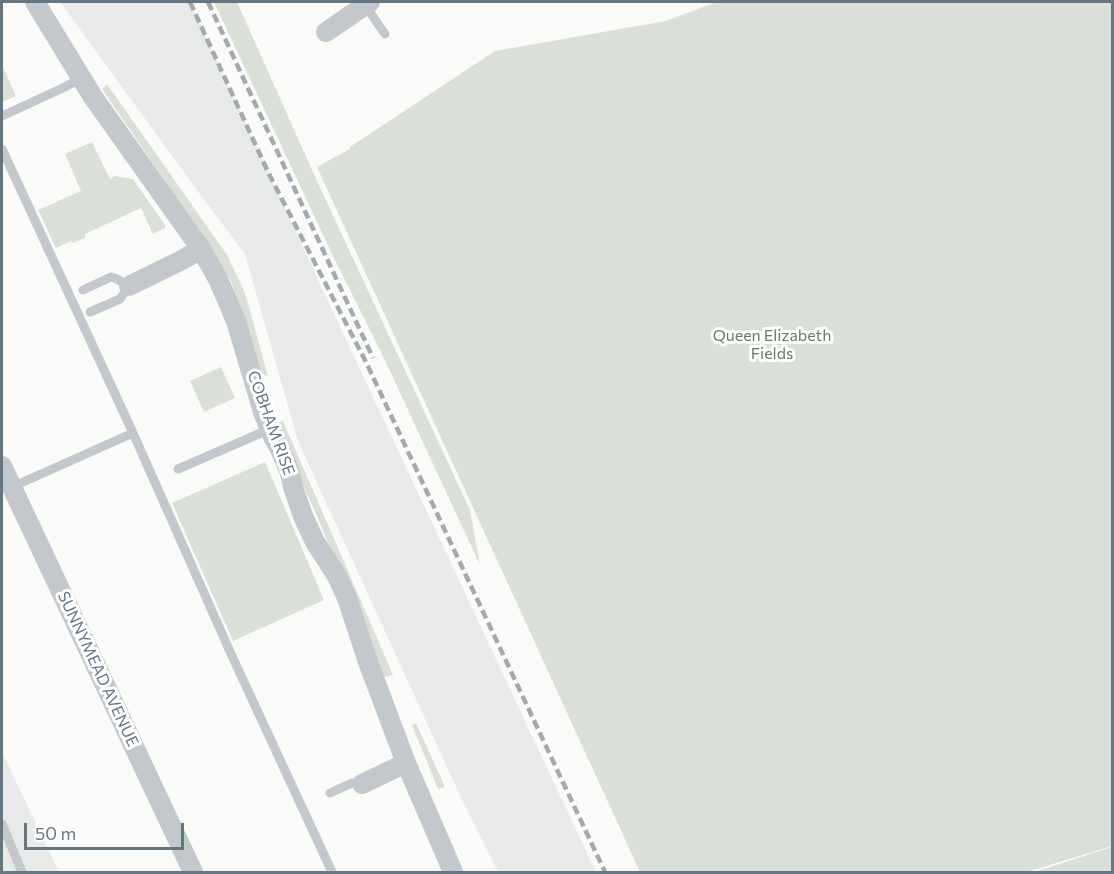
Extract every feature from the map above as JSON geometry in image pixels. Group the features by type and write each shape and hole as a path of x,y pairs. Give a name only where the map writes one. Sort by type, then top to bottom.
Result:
{"street":[{"name":"COBHAM RISE","path":"35,2 81,78 201,249 218,279 236,321 263,412 290,471 294,492 312,536 337,576 347,598 406,763 453,873"},
{"path":"326,32 368,3"},
{"path":"129,286 201,249"},
{"name":"SUNNYMEAD AVENUE","path":"2,466 193,873"},
{"path":"362,784 406,763"}],"lane":[{"path":"368,3 385,34"},
{"path":"2,116 81,78"},
{"path":"2,149 332,873"},
{"path":"83,290 111,278 129,286 122,298 90,312"},
{"path":"178,469 270,429"},
{"path":"12,487 133,433"},
{"path":"330,793 352,783 362,784"},
{"path":"2,825 22,873"}],"shaded area":[{"path":"60,2 190,2 596,872 498,872 463,802 298,441 245,254"},
{"path":"2,752 59,872 2,872"}],"green space":[{"path":"214,2 237,2 317,181 470,510 480,565 382,354 332,254"},
{"name":"Queen Elizabeth Fields","path":"717,2 1112,2 1112,846 1027,872 640,872 317,167 350,149 495,51 666,21"},
{"path":"2,65 16,96 2,102"},
{"path":"107,84 227,255 245,293 268,376 261,374 231,281 102,89"},
{"path":"92,142 110,179 115,176 133,179 165,228 153,234 141,208 85,234 85,238 56,248 38,210 81,191 65,154"},
{"path":"221,367 235,398 204,412 190,381"},
{"path":"283,421 393,675 384,677 279,432 277,423"},
{"path":"265,462 324,600 233,641 172,503"},
{"path":"416,723 445,787 438,789 412,725"},
{"path":"1112,847 1112,872 1034,872"}],"railway":[{"path":"190,2 268,172 366,362 605,872"},
{"path":"208,2 373,358"}]}
